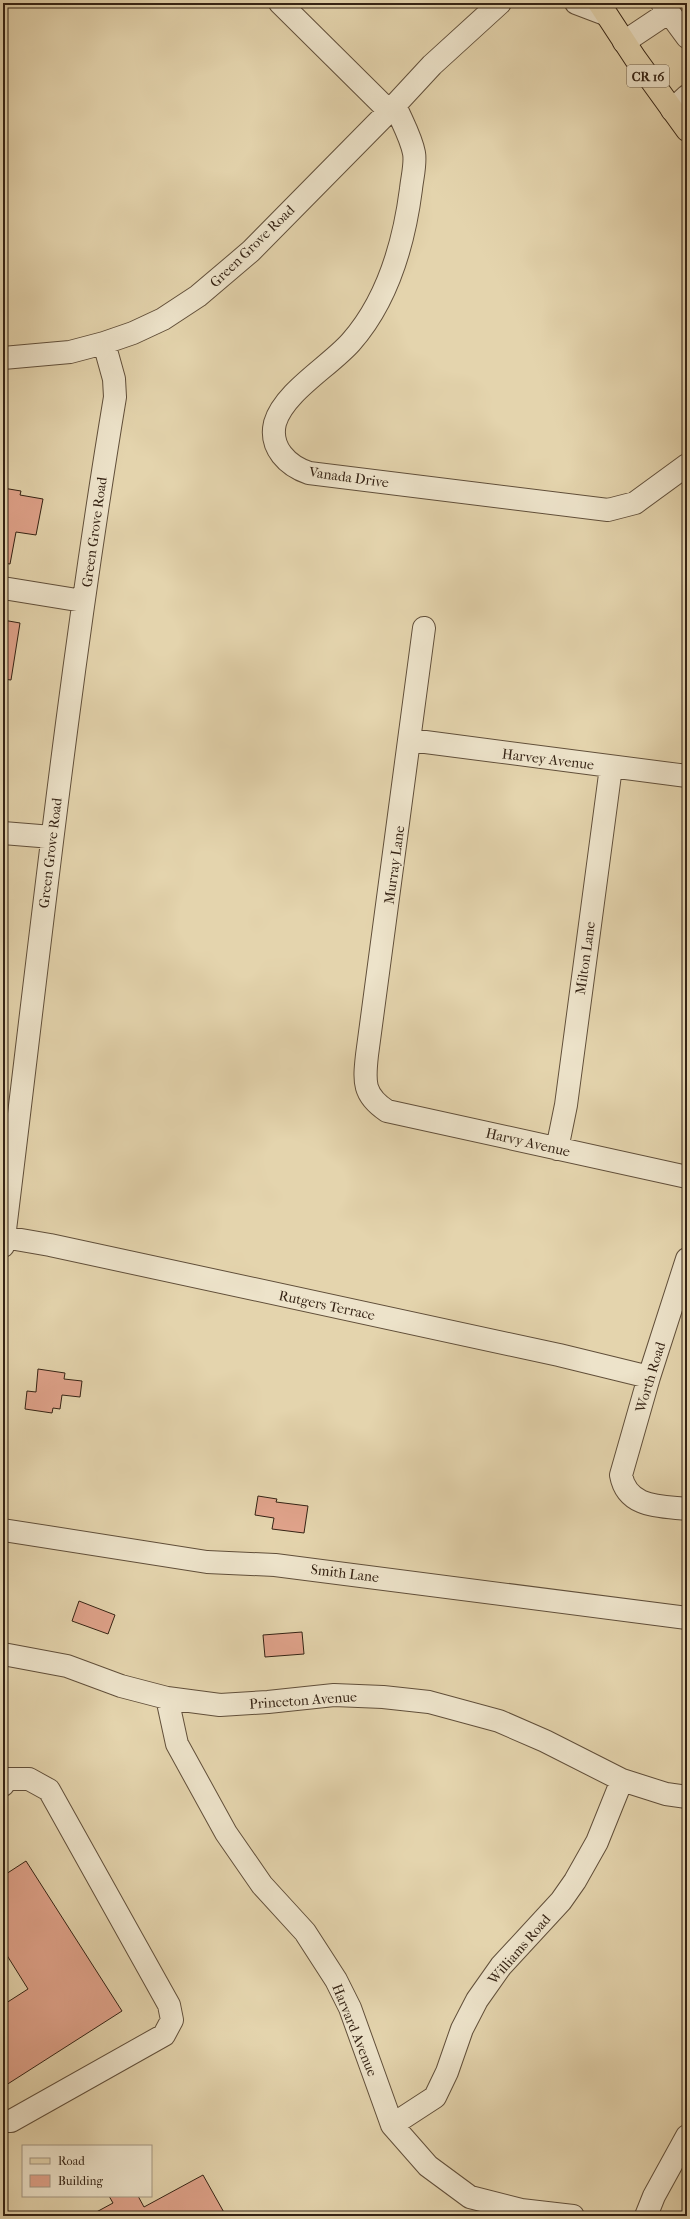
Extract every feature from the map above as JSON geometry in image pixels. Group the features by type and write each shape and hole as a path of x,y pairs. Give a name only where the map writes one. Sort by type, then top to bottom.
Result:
{"main road":[{"name":"CR 16","path":"602,9 624,42 680,103 687,130"}],"street":[{"path":"280,3 392,108"},
{"name":"Green Grove Road","path":"4,1242 52,838 84,601 115,397 114,379 104,343 133,333 163,319 218,281 251,251 392,108 432,64 500,3"},
{"path":"576,3 602,9"},
{"path":"624,42 666,8 687,37"},
{"name":"Vanada Drive","path":"392,108 414,153 408,214 396,260 382,295 372,314 351,342 281,410 275,424 274,432 277,446 283,457 291,464 309,473 595,509 623,507 635,503 684,474"},
{"path":"3,358 70,352 104,343"},
{"path":"3,588 84,601"},
{"name":"Murray Lane","path":"373,1100 366,1089 365,1075 367,1054 424,628"},
{"name":"Harvey Avenue","path":"410,740 687,776"},
{"name":"Milton Lane","path":"557,1149 566,1104 610,767"},
{"path":"3,833 52,838"},
{"name":"Harvy Avenue","path":"373,1100 387,1111 687,1177"},
{"name":"Rutgers Terrace","path":"4,1242 50,1245 536,1350 648,1377"},
{"name":"Worth Road","path":"687,1259 680,1300 648,1377 621,1475 622,1483 629,1494 640,1502 653,1506 687,1509"},
{"name":"Smith Lane","path":"3,1530 207,1562 275,1565 687,1618"},
{"name":"Princeton Avenue","path":"3,1654 66,1666 121,1686 167,1698 220,1705 334,1696 383,1697 429,1702 499,1721 545,1741 622,1780 666,1794 687,1798"},
{"name":"Harvard Avenue","path":"167,1698 177,1744 226,1833 262,1885 305,1932 336,1980 350,2008 392,2125 428,2166 469,2206 573,2216"},
{"path":"3,1785 7,1779 29,1779 49,1790 170,2005 172,2020 164,2035 11,2121 3,2121"},
{"name":"Williams Road","path":"392,2125 435,2097 462,2029 477,2000 500,1966 561,1901 576,1881 597,1842 622,1780"},
{"path":"646,2216 654,2196 687,2136"}],"building":[{"path":"3,488 21,491 20,495 43,499 36,535 16,532 10,564 3,563"},
{"path":"3,620 20,623 11,680 3,679"},
{"path":"38,1369 65,1373 64,1379 82,1381 80,1397 62,1395 60,1409 53,1408 52,1413 25,1409 27,1391 36,1392"},
{"path":"258,1496 277,1499 276,1502 308,1506 304,1533 272,1529 274,1518 255,1515"},
{"path":"79,1601 115,1615 108,1634 72,1621"},
{"path":"302,1632 304,1654 265,1657 263,1635"},
{"path":"26,1861 122,2011 3,2087 3,2005 28,1989 3,1949 3,1890 6,1874"},
{"path":"203,2175 226,2216 89,2216 113,2203 110,2197 139,2197 144,2207"}]}
